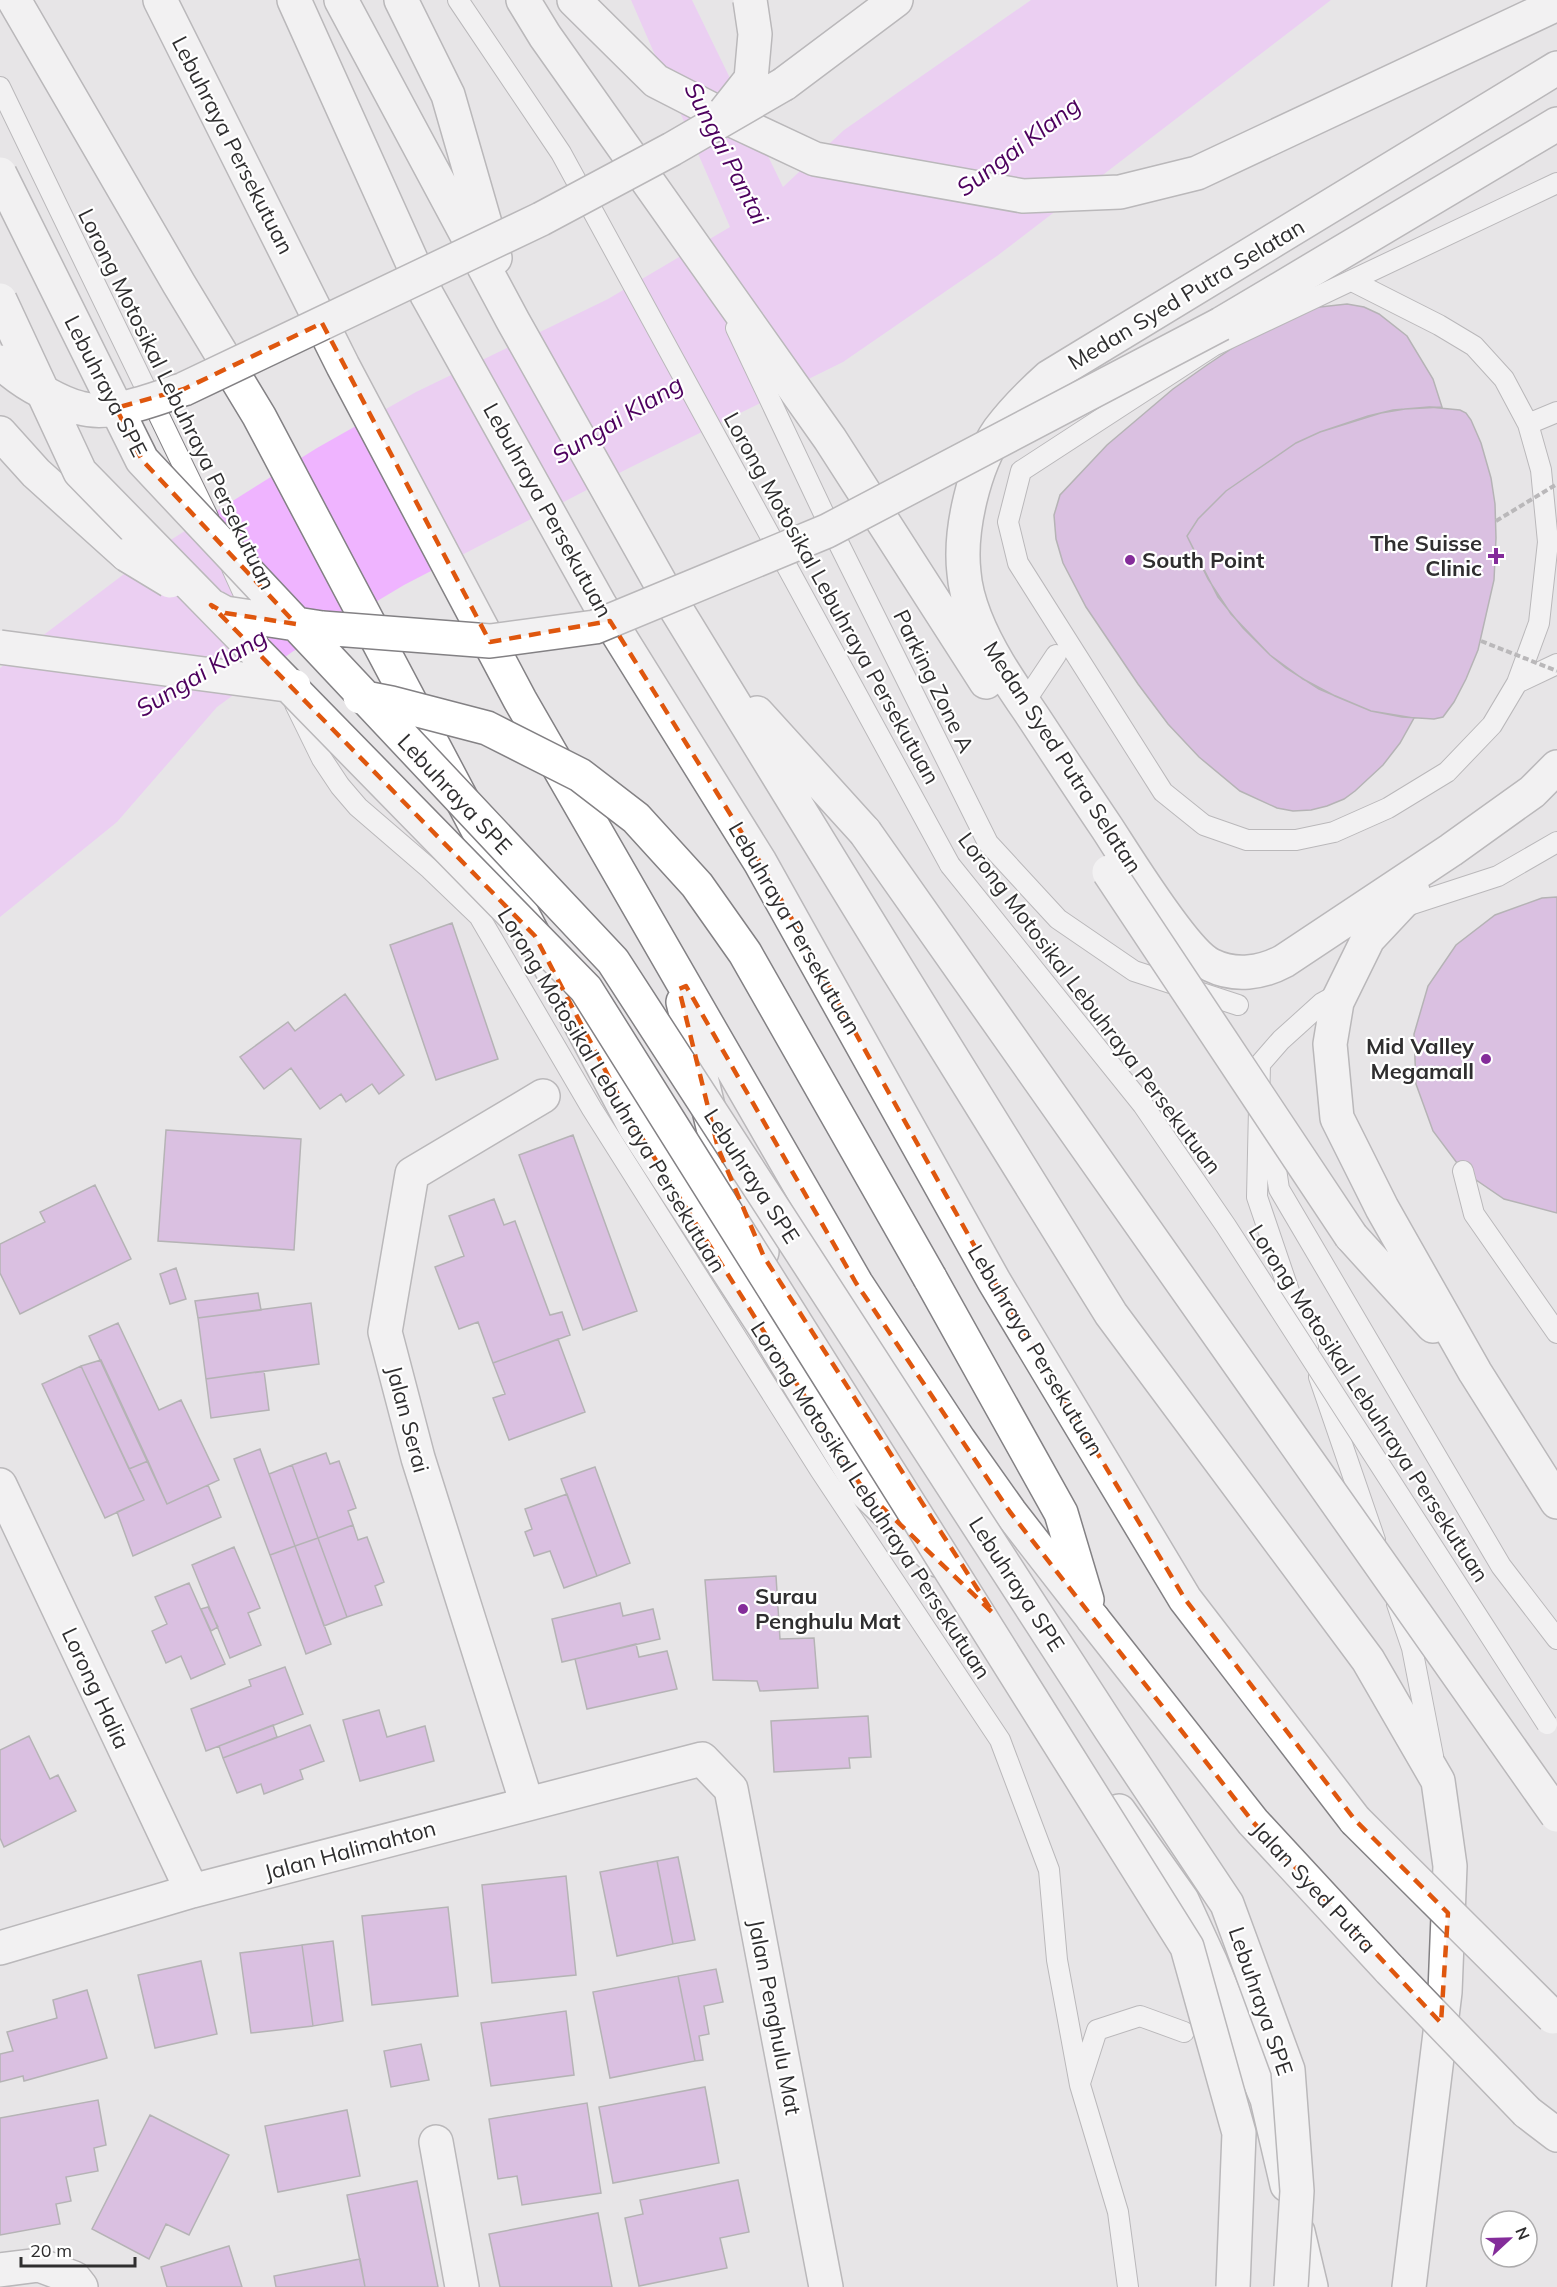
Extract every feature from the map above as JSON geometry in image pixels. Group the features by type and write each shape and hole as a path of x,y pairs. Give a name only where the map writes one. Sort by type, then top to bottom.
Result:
{"main road":[{"path":"14,0 178,284 259,416 635,1127 764,1326 863,1489 993,1613"},
{"name":"Lebuhraya Persekutuan","path":"160,0 343,366 520,700 863,1292 959,1440 1003,1503 1093,1619"},
{"name":"Lebuhraya Persekutuan","path":"294,0 427,295 600,605 760,862 994,1281 1185,1599 1355,1820 1555,2019"},
{"path":"340,0 513,321 662,586 705,657 1111,1314 1368,1660 1438,1781 1450,1866 1445,1992 1408,2287"},
{"path":"402,0 448,95 513,321"},
{"path":"524,0 545,36 830,439 1109,872 1351,1236 1475,1372"},
{"path":"715,124 751,79 755,34 750,0"},
{"path":"0,362 16,378 61,402 82,409 106,409 141,404 184,389 541,219 715,124 784,84 896,0"},
{"path":"575,1 656,81 815,159 1023,196 1120,192 1197,173 1557,4"},
{"name":"Medan Syed Putra Selatan","path":"1549,775 1451,850 1284,961 1268,970 1228,972 1208,964 1186,942 1131,865 994,657 975,616 964,574 965,527 977,477 998,432 1022,401 1049,377 1557,68"},
{"path":"0,434 36,473 127,555 225,614 322,628 490,641 595,627 827,531 1221,324 1557,124"},
{"name":"Lebuhraya SPE","path":"0,174 142,460 613,961 1105,1720 1227,1904 1288,2070 1297,2191 1291,2287"},
{"name":"Lebuhraya SPE","path":"0,300 80,472 586,989 1187,1947 1239,2133 1233,2287"},
{"path":"0,647 274,682 391,703 487,728 580,775 643,827 697,885 745,952 1061,1513 1093,1619"},
{"path":"705,657 866,832 1557,1815"},
{"path":"1451,850 1368,939 1337,1002 1329,1044 1337,1118 1382,1208 1475,1372 1557,1502"},
{"path":"674,965 718,1148 764,1257 1134,1834 1182,1900 1211,1962 1267,2099 1311,2287"},
{"name":"Jalan Serai","path":"527,1804 417,1458 385,1332 412,1174 543,1096"},
{"name":"Lorong Halia","path":"0,1485 192,1891"},
{"name":"Jalan Syed Putra","path":"1093,1619 1252,1822 1527,2112 1557,2135"},
{"name":"Jalan Halimahton","path":"0,1948 192,1891 702,1759"},
{"name":"Jalan Penghulu Mat","path":"702,1759 731,1789 826,2287"},
{"path":"1134,1834 1208,2027 1241,2201 1233,2287"},
{"path":"436,2142 462,2287"},
{"path":"0,2270 39,2265 74,2278 81,2287"}],"lane":[{"name":"Lorong Motosikal Lebuhraya Persekutuan","path":"458,0 561,153 950,865 1156,1124 1226,1226 1552,1729"},
{"name":"Lorong Motosikal Lebuhraya Persekutuan","path":"0,87 180,457 322,759 358,807 430,869 479,916 592,1109 813,1460 1000,1740 1049,1870 1057,1960 1080,2085 1118,2212 1128,2287"},
{"path":"1352,281 1439,325 1474,346 1504,379 1528,424 1541,470 1548,542 1539,624 1517,683 1492,725 1447,772 1388,808 1334,832 1296,840 1247,840 1204,825 1163,792 1018,563 1008,522 1021,471 1213,346 1557,183"},
{"name":"Parking Zone A","path":"707,265 825,516 988,843 1058,919 1134,971 1238,1005"},
{"path":"1528,424 1557,412"},
{"path":"1024,702 1056,655"},
{"path":"1517,683 1557,664"},
{"path":"1549,775 1557,748"},
{"path":"1396,909 1498,876 1557,842"},
{"path":"1327,1000 1281,1040 1260,1064 1257,1197 1412,1648 1438,1781"},
{"path":"1260,1064 1279,1189 1501,1566 1557,1639"},
{"path":"1463,1171 1474,1214 1557,1333"},
{"path":"1080,2085 1097,2030 1140,2016 1184,2032"}],"path":[{"path":"1496,521 1557,484"},
{"path":"1481,641 1557,671"}],"highlighted area":[{"path":"322,323 490,642 610,621 760,862 994,1281 1185,1599 1355,1820 1448,1913 1441,2023 1253,1822 1010,1512 856,1283 686,986 679,989 718,1148 764,1257 993,1613 863,1489 635,1127 535,936 211,605 225,613 296,624 142,460 116,408 184,389"}],"water":[{"path":"631,0 692,0 783,187 844,130 1031,0 1331,0 997,256 843,362 629,468 404,585 292,652 217,707 117,822 0,917 0,668 161,546 317,448 416,392 608,299 730,227"}],"building":[{"name":"South Point","path":"1347,304 1364,307 1379,314 1407,336 1433,379 1442,407 1381,413 1320,432 1296,443 1226,491 1198,519 1187,536 1218,597 1243,628 1270,655 1303,679 1335,696 1371,711 1414,718 1400,743 1383,765 1355,791 1344,799 1327,806 1293,811 1277,808 1240,791 1199,757 1168,724 1086,607 1063,563 1056,539 1054,515 1060,495 1107,445 1173,389 1249,337 1311,308"},
{"path":"1429,407 1460,410 1466,413 1471,420 1481,443 1491,478 1495,504 1496,538 1494,580 1478,650 1454,702 1443,717 1434,719 1402,717 1371,711 1319,689 1286,668 1270,655 1231,614 1208,579 1187,536 1198,519 1226,491 1296,443 1320,432 1368,416 1393,410"},
{"name":"Mid Valley Megamall","path":"1557,897 1557,1213 1504,1199 1463,1171 1433,1131 1416,1084 1414,1034 1428,986 1456,945 1495,915 1542,898"},
{"path":"452,923 498,1059 436,1080 390,945"},
{"path":"345,994 404,1075 379,1094 372,1084 346,1102 341,1094 320,1109 291,1068 264,1089 240,1057 288,1022 295,1031"},
{"path":"166,1130 301,1139 294,1250 158,1241"},
{"path":"573,1135 637,1311 583,1330 519,1155"},
{"path":"95,1185 131,1259 20,1314 0,1273 0,1244 45,1222 40,1212"},
{"path":"494,1199 504,1225 515,1221 550,1315 562,1312 570,1335 493,1363 478,1322 459,1329 435,1267 464,1256 449,1216"},
{"path":"176,1268 186,1299 170,1304 160,1274"},
{"path":"258,1293 261,1310 198,1318 195,1301"},
{"path":"311,1303 319,1364 206,1379 198,1318"},
{"path":"118,1323 159,1410 181,1400 219,1480 167,1504 89,1336"},
{"path":"558,1339 585,1412 509,1440 493,1398 505,1394 493,1363"},
{"path":"101,1360 148,1461 129,1469 81,1366"},
{"path":"81,1366 144,1500 105,1518 42,1384"},
{"path":"264,1371 269,1410 211,1418 206,1379"},
{"path":"260,1449 295,1546 270,1555 234,1459"},
{"path":"326,1453 330,1464 339,1461 356,1508 348,1511 353,1525 318,1538 292,1465"},
{"path":"148,1461 167,1504 208,1485 221,1517 133,1556 117,1512 144,1500 129,1469"},
{"path":"292,1465 318,1538 295,1546 269,1474"},
{"path":"595,1467 630,1563 597,1576 561,1479"},
{"path":"567,1494 597,1576 564,1588 550,1551 534,1556 525,1532 532,1529 525,1509"},
{"path":"353,1525 358,1540 367,1537 384,1582 375,1586 382,1605 347,1617 318,1538"},
{"path":"318,1538 347,1617 324,1626 295,1546"},
{"path":"295,1546 331,1644 306,1654 270,1555"},
{"path":"234,1547 260,1608 248,1613 261,1645 230,1658 192,1565"},
{"name":"Surau Penghulu Mat","path":"776,1576 780,1639 814,1638 818,1688 760,1691 757,1681 713,1680 705,1580"},
{"path":"189,1583 225,1664 191,1679 181,1656 166,1663 152,1631 167,1624 155,1597"},
{"path":"620,1603 623,1616 653,1609 660,1639 562,1662 552,1619"},
{"path":"208,1607 218,1627 211,1631 201,1609"},
{"path":"636,1644 639,1657 667,1651 677,1689 587,1709 575,1659"},
{"path":"285,1667 303,1714 206,1751 191,1709 251,1686 249,1680"},
{"path":"379,1710 387,1737 425,1726 434,1761 360,1781 343,1720"},
{"path":"868,1716 871,1757 849,1758 850,1768 774,1772 771,1721"},
{"path":"273,1725 277,1737 223,1758 219,1746"},
{"path":"310,1725 324,1761 300,1770 303,1779 264,1794 261,1784 237,1793 223,1758"},
{"path":"29,1736 50,1779 58,1775 76,1811 4,1847 0,1838 0,1750"},
{"path":"678,1857 695,1940 673,1944 657,1861"},
{"path":"657,1861 673,1944 617,1956 600,1872"},
{"path":"566,1876 576,1975 492,1983 482,1885"},
{"path":"448,1907 458,1996 372,2005 362,1916"},
{"path":"333,1941 343,2021 313,2026 302,1945"},
{"path":"302,1945 313,2026 251,2033 240,1953"},
{"path":"201,1961 217,2034 155,2048 138,1975"},
{"path":"716,1969 723,2002 704,2006 709,2034 699,2036 703,2060 695,2061 678,1976"},
{"path":"678,1976 695,2061 610,2078 593,1992"},
{"path":"87,1990 107,2058 24,2081 23,2076 0,2082 0,2054 13,2051 7,2032 57,2018 53,2000"},
{"path":"566,2011 574,2075 491,2086 481,2023"},
{"path":"421,2044 429,2080 391,2087 384,2051"},
{"path":"705,2087 719,2163 613,2183 599,2107"},
{"path":"98,2100 106,2145 94,2148 98,2171 66,2177 71,2201 56,2204 60,2224 0,2235 0,2118"},
{"path":"587,2103 601,2193 522,2205 517,2176 498,2179 489,2119"},
{"path":"347,2110 360,2176 278,2192 265,2126"},
{"path":"150,2115 229,2155 189,2235 166,2224 149,2259 92,2229"},
{"path":"738,2180 749,2232 720,2238 727,2268 639,2286 625,2218 643,2214 640,2200"},
{"path":"417,2181 438,2287 365,2287 347,2195"},
{"path":"598,2213 612,2287 500,2287 489,2234"},
{"path":"229,2246 242,2287 167,2287 161,2267"},
{"path":"360,2259 365,2287 276,2287 274,2276"}],"place":[{"name":"The Suisse Clinic","path":"1496,556"},
{"name":"South Point","path":"1130,560"},
{"name":"Mid Valley Megamall","path":"1486,1059"},
{"name":"Surau Penghulu Mat","path":"743,1609"}],"water label":[{"name":"Sungai Klang","path":"1018,146"},
{"name":"Sungai Pantai","path":"727,153"},
{"name":"Sungai Klang","path":"617,419"},
{"name":"Sungai Klang","path":"201,672"}]}
